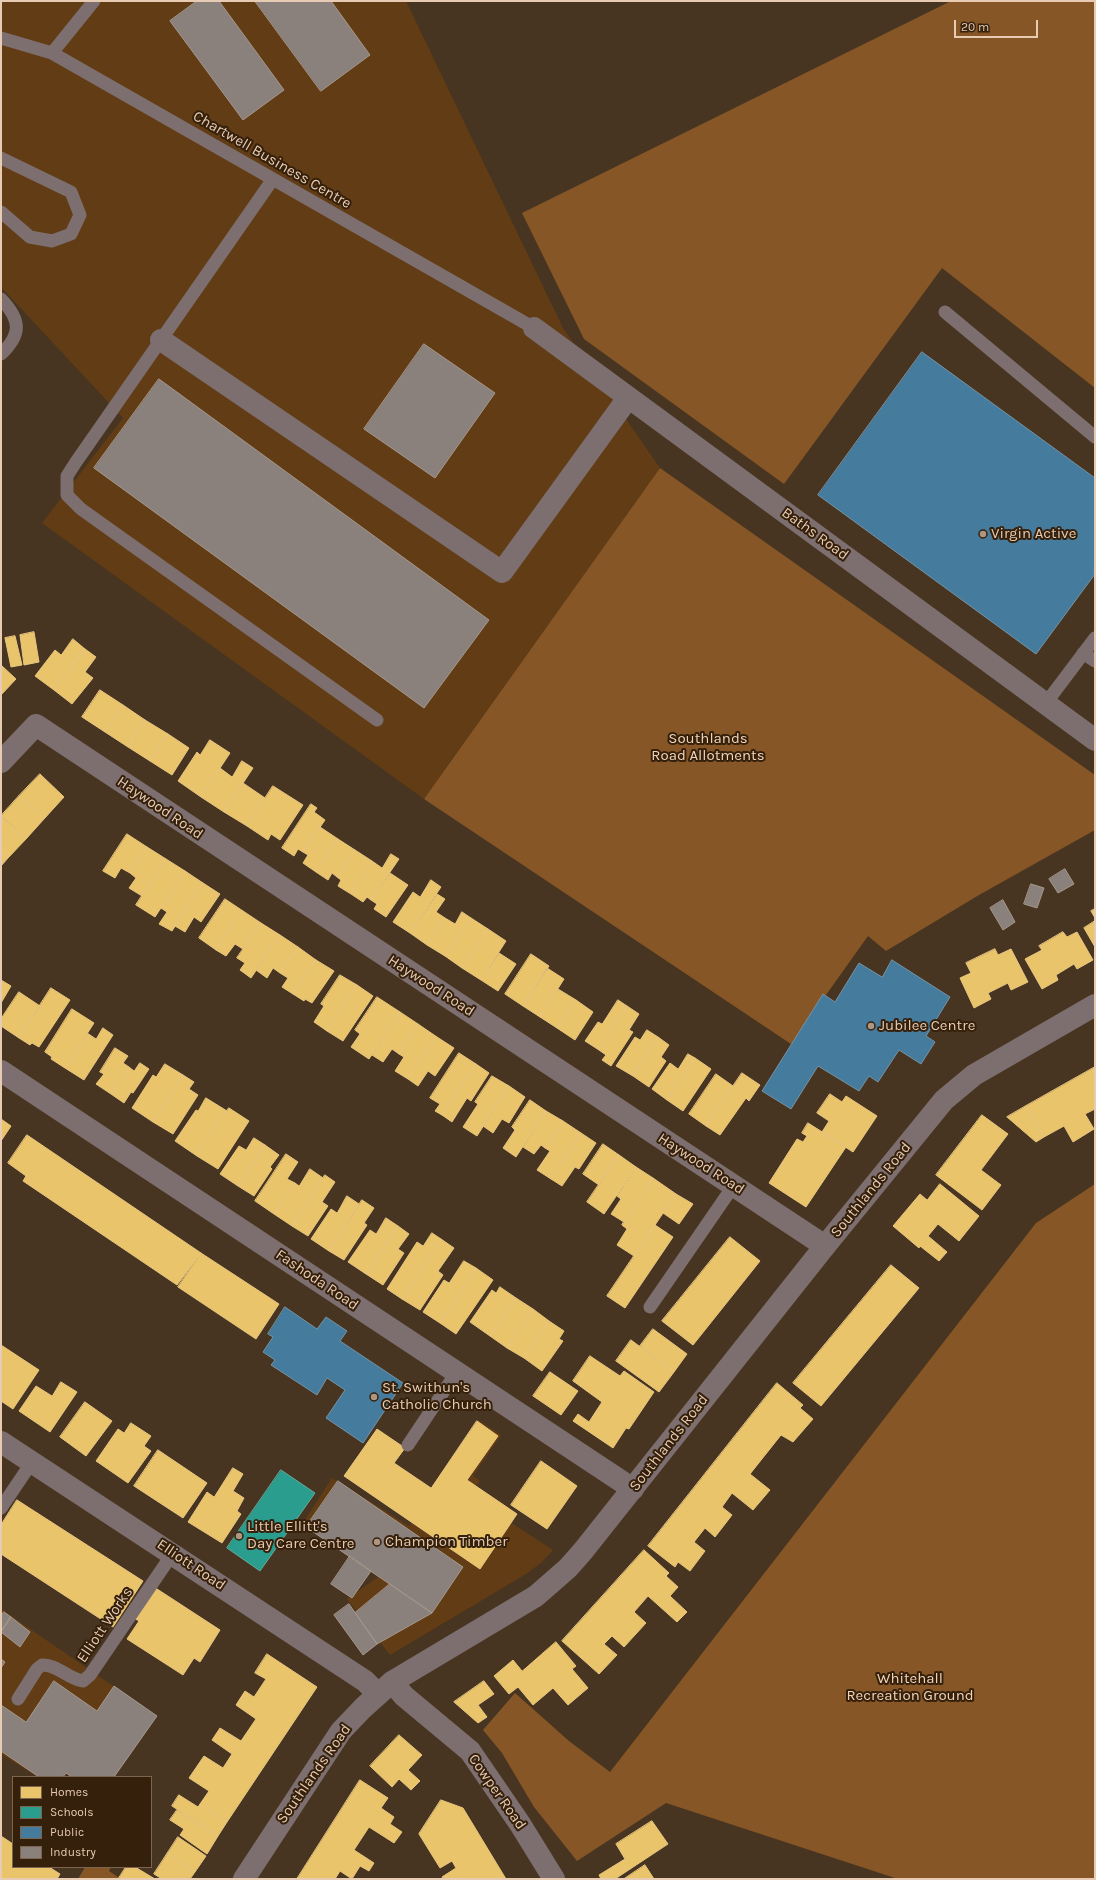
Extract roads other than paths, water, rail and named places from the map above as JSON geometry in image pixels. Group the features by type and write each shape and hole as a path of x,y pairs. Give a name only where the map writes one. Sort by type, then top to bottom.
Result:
{"street":[{"name":"Baths Road","path":"534,328 1095,740"},
{"path":"161,340 502,572 628,398"},
{"name":"Haywood Road","path":"1,762 36,725 825,1246"},
{"name":"Southlands Road","path":"244,1879 341,1731 385,1688 536,1596 568,1568 633,1489 825,1246 944,1100 974,1075 1095,1005"},
{"name":"Fashoda Road","path":"1,1071 633,1489"},
{"name":"Elliott Road","path":"1,1442 173,1553 365,1681 385,1688"},
{"name":"Cowper Road","path":"385,1688 404,1696 470,1752 520,1824 554,1879"}],"lane":[{"path":"52,53 94,1"},
{"name":"Chartwell Business Centre","path":"1,38 52,53 534,328"},
{"path":"1,158 71,192 80,215 70,234 52,241 30,237 1,212"},
{"path":"273,179 67,476 67,495 80,509 376,720"},
{"path":"1,299 8,306 17,325 16,335 1,354"},
{"path":"945,312 1095,437"},
{"path":"1046,703 1095,638"},
{"path":"1083,654 1095,661"},
{"path":"650,1306 734,1185"},
{"path":"408,1445 456,1373"},
{"path":"1,1508 32,1462"},
{"name":"Elliott Works","path":"18,1699 37,1669 42,1664 49,1664 75,1680 83,1681 90,1675 173,1553"}],"place":[{"name":"Virgin Active","path":"983,534"},
{"name":"Jubilee Centre","path":"871,1026"},
{"name":"St. Swithun's Catholic Church","path":"374,1397"},
{"name":"Little Ellitt's Day Care Centre","path":"239,1536"},
{"name":"Champion Timber","path":"377,1542"}],"park label":[{"name":"Southlands Road Allotments","path":"708,748"},
{"name":"Whitehall Recreation Ground","path":"910,1688"}]}
